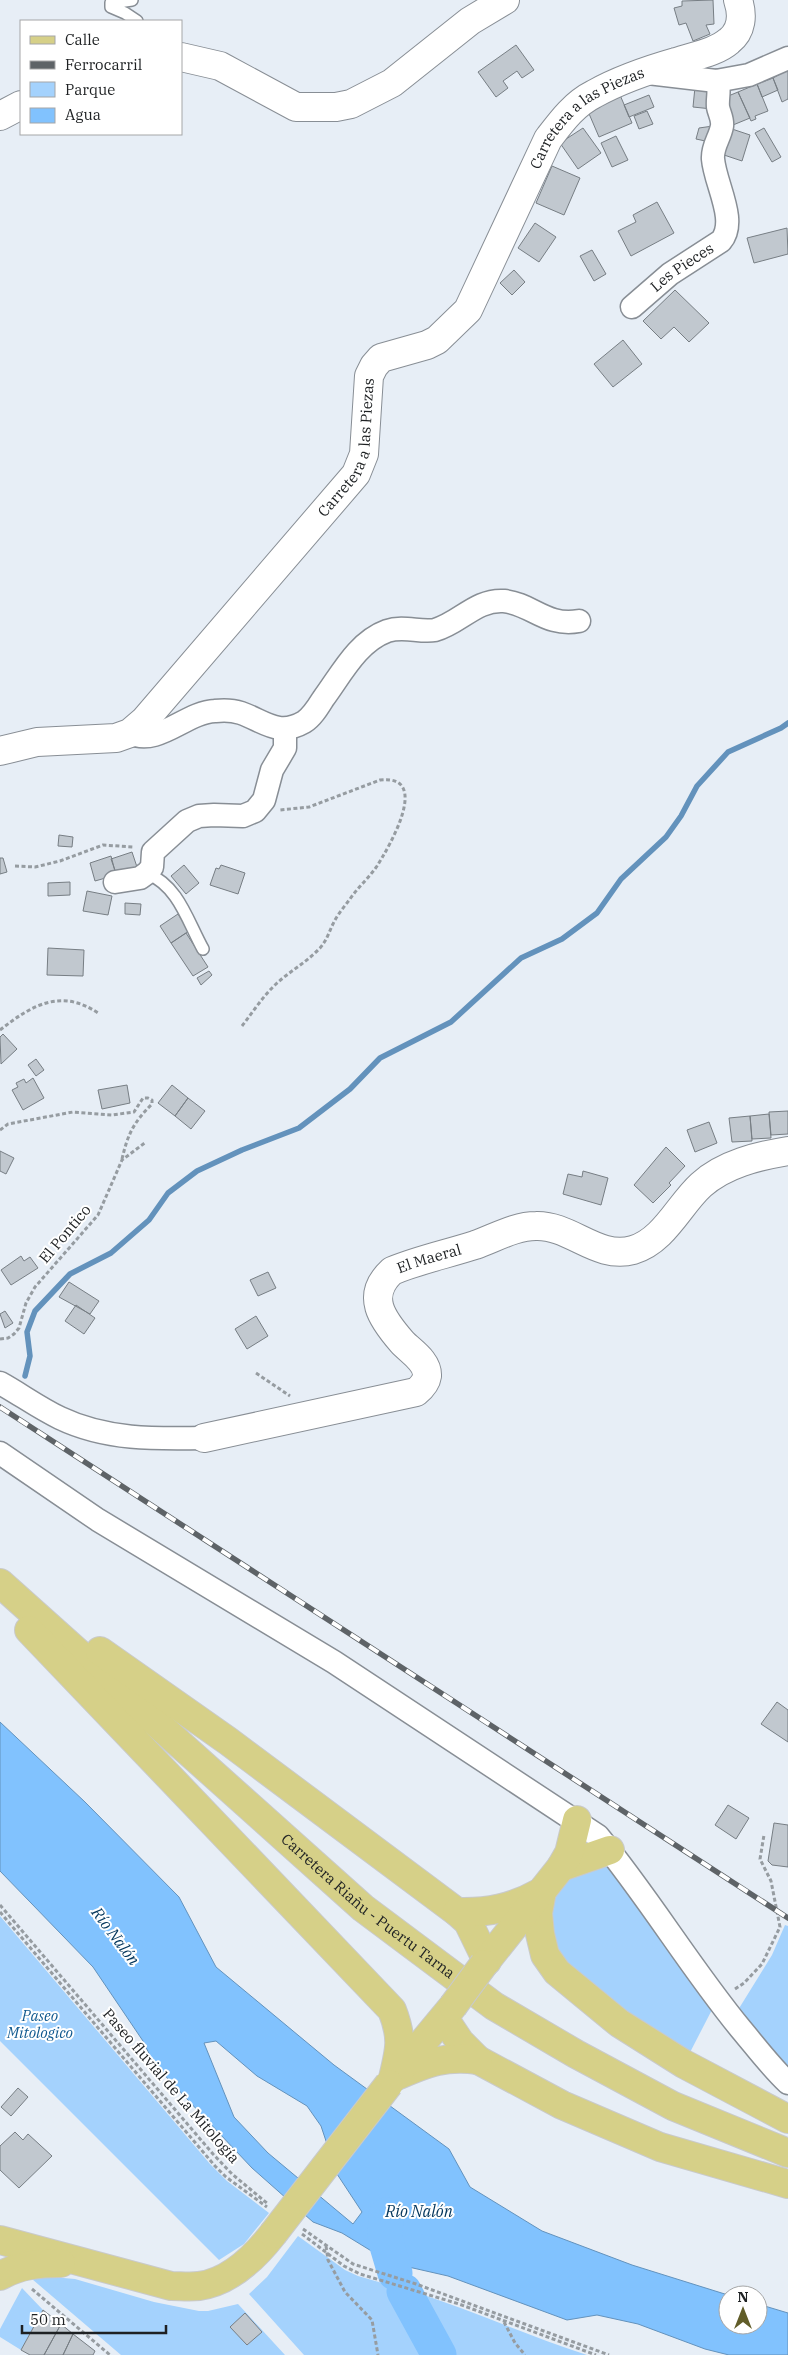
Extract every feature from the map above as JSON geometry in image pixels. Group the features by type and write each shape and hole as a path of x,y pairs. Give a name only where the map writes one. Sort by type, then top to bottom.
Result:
{"main road":[{"name":"Carretera Riañu - Puertu Tarna","path":"0,1583 10,1598 363,1908 494,2006 576,2054 673,2106 788,2154"},
{"path":"10,1598 76,1635 228,1741 457,1912 468,1922 489,1958"},
{"path":"10,1598 32,1633 392,2010 400,2030 400,2051 391,2081"},
{"path":"0,2240 171,2286 198,2286 218,2281 245,2263 262,2248 281,2221 561,1867 571,1846 578,1820"},
{"path":"561,1867 610,1850"},
{"path":"457,1912 496,1911 521,1903 542,1891"},
{"path":"542,1891 538,1913 540,1934 545,1955 557,1972"},
{"path":"489,1958 512,1947 524,1950 557,1972 627,2028 684,2064 788,2119"},
{"path":"392,2010 430,2023 448,2012"},
{"path":"448,2012 460,2042 478,2060 562,2105 660,2147 788,2184"},
{"path":"391,2081 432,2061 460,2058 478,2060"},
{"path":"0,2276 13,2269 29,2265 90,2264"}],"street":[{"path":"182,57 220,66 296,107 336,107 350,104 392,83 470,21 505,0"},
{"name":"Carretera a las Piezas","path":"130,733 144,721 356,474 364,454 369,376 374,366 381,358 428,345 437,340 468,310 548,139 564,118 593,94 642,72 716,49 730,41 738,31 742,17 738,0"},
{"path":"642,72 716,81 749,75 788,58"},
{"name":"Les Pieces","path":"632,307 670,274 721,241 726,235 728,222 713,161 714,146 722,127 718,108 720,86 716,81"},
{"path":"0,116 20,106"},
{"path":"0,751 37,742 116,738 130,733 138,738 158,734 212,711 240,712 274,728 286,730 305,721 313,714 356,653 364,645 386,632 407,628 433,630 477,607 491,602 510,603 541,617 558,622 579,621"},
{"path":"115,882 140,878 150,863 187,821 199,816 243,816 255,811 264,800 272,770 285,748 286,730"},
{"name":"El Maeral","path":"204,1438 241,1431 268,1422 405,1396 416,1392 424,1385 427,1376 420,1359 402,1342 378,1307 377,1293 382,1281 392,1271 478,1244 506,1232 536,1226 562,1230 597,1248 633,1250 648,1243 662,1230 700,1186 713,1175 730,1166 788,1151"},
{"path":"0,1383 60,1418 85,1428 138,1439 204,1438"},
{"path":"0,1452 98,1520 334,1662 578,1820 598,1836 610,1850 717,2000 776,2072 788,2082"}],"lane":[{"path":"132,0 111,4 111,7 126,13 136,20"},
{"path":"150,863 159,878 174,894 203,948"}],"path":[{"path":"242,1026 276,984 308,961 322,946 333,924 359,885 376,867 382,857 404,814 405,792 400,784 391,779 362,786 338,798 309,807 280,810 269,807 264,800"},
{"path":"15,866 36,867 103,845 135,848 150,863"},
{"path":"0,1030 22,1014 58,1000 82,1003 98,1013"},
{"path":"0,1130 8,1124 74,1112 112,1114 134,1112 143,1098 148,1098 152,1100 152,1104 138,1118 128,1133 122,1160"},
{"name":"El Pontico","path":"0,1339 8,1338 19,1328 26,1303 35,1287 98,1215 122,1160 146,1142"},
{"path":"256,1372 317,1414"},
{"path":"717,2000 744,1983 755,1973 773,1945 780,1927 771,1881 760,1859 764,1835"},
{"name":"Paseo fluvial de La Mitología","path":"0,1905 213,2154 281,2221 326,2246 353,2264 610,2355"},
{"path":"0,1912 215,2166 281,2221 344,2266 360,2274 417,2289 596,2355"},
{"path":"326,2246 325,2252 328,2260 345,2292 372,2320 378,2355"},
{"path":"32,2288 110,2355"},
{"path":"501,2315 515,2343 525,2355"}],"green space":[{"path":"610,1850 717,2000 684,2064 619,2023 540,1934 561,1867"},
{"name":"Paseo Mitologico","path":"0,1916 210,2164 227,2181 269,2213 244,2244 219,2260 0,2041"},
{"path":"785,1925 788,1926 788,2066 738,2010 772,1955"},
{"path":"298,2236 345,2270 358,2276 396,2287 434,2355 304,2355 249,2294 267,2277"},
{"path":"52,2277 75,2279 154,2302 199,2311 208,2311 238,2304 285,2355 121,2355 32,2279"},
{"path":"22,2288 43,2310 21,2350 0,2337 0,2329"},
{"path":"415,2292 544,2340 587,2355 451,2355"}],"water":[{"name":"Río Nalón","path":"0,1722 85,1802 179,1897 216,1967 334,2065 449,2149 470,2187 542,2231 632,2265 718,2292 718,2335 768,2335 768,2307 788,2313 788,2355 729,2355 705,2349 638,2324 597,2315 567,2320 448,2276 391,2263 342,2233 313,2222 252,2168 154,2064 143,2041 93,1967 0,1871","holes":["216,2041 257,2076 307,2106 321,2126 337,2174 362,2212 353,2224 268,2153 234,2117 204,2043"]}],"building":[{"path":"713,0 714,24 706,25 710,34 693,41 686,23 679,25 674,8 682,6 682,1"},
{"path":"516,45 534,70 522,78 517,71 503,81 508,88 496,97 478,72"},
{"path":"788,65 788,99 782,102 773,78 782,73"},
{"path":"773,78 778,90 762,97 757,84"},
{"path":"757,84 768,111 755,116 756,119 751,121 738,92"},
{"path":"695,87 714,90 712,109 693,107"},
{"path":"738,92 750,118 733,125 721,99"},
{"path":"620,95 632,123 599,137 587,109"},
{"path":"649,95 654,107 629,117 624,105"},
{"path":"647,111 653,124 639,129 634,116"},
{"path":"713,126 710,142 696,139 699,128"},
{"path":"583,128 601,153 578,169 560,143"},
{"path":"729,128 750,135 742,161 721,154"},
{"path":"764,128 781,157 772,162 755,133"},
{"path":"616,136 628,160 612,167 601,143"},
{"path":"552,166 580,178 564,215 536,203"},
{"path":"657,202 674,233 631,256 618,231 636,222 633,215"},
{"path":"535,223 556,237 539,262 518,248"},
{"path":"787,228 788,254 754,263 747,238"},
{"path":"592,250 606,274 594,281 580,256"},
{"path":"514,270 525,282 512,295 500,283"},
{"path":"675,290 709,323 689,342 674,327 661,339 643,321"},
{"path":"623,340 642,364 613,387 594,364"},
{"path":"59,835 73,837 72,847 58,846"},
{"path":"132,852 138,870 117,876 111,859"},
{"path":"111,856 116,875 95,881 90,863"},
{"path":"0,858 3,858 7,872 0,874"},
{"path":"184,865 199,883 186,894 171,876"},
{"path":"221,865 245,873 238,894 210,885 216,868 219,869"},
{"path":"70,882 70,895 48,896 48,883"},
{"path":"87,891 112,896 108,915 83,911"},
{"path":"125,903 141,904 140,915 125,914"},
{"path":"178,914 189,931 171,943 160,926"},
{"path":"186,933 208,967 193,976 171,943"},
{"path":"48,948 84,950 83,976 47,975"},
{"path":"209,971 212,975 201,985 197,978"},
{"path":"3,1034 17,1049 1,1064 0,1037"},
{"path":"36,1059 44,1070 36,1076 28,1065"},
{"path":"33,1078 44,1098 23,1110 12,1090 18,1087 16,1083 24,1079 26,1083"},
{"path":"127,1085 130,1103 102,1109 98,1090"},
{"path":"172,1085 188,1098 175,1116 158,1103"},
{"path":"188,1098 205,1111 191,1129 175,1116"},
{"path":"788,1111 788,1134 771,1135 769,1112"},
{"path":"769,1114 771,1138 752,1139 750,1116"},
{"path":"750,1116 752,1141 732,1142 729,1118"},
{"path":"709,1122 717,1143 695,1152 687,1130"},
{"path":"666,1147 685,1166 669,1183 671,1185 653,1203 634,1185"},
{"path":"0,1151 14,1158 6,1174 0,1171"},
{"path":"583,1171 608,1178 601,1205 563,1194 568,1174 582,1177"},
{"path":"21,1256 24,1261 30,1257 38,1268 11,1285 1,1270"},
{"path":"268,1272 276,1288 258,1296 250,1280"},
{"path":"69,1282 99,1301 90,1314 59,1297"},
{"path":"76,1305 95,1318 84,1334 65,1321"},
{"path":"5,1311 13,1323 5,1328 0,1314"},
{"path":"256,1316 268,1336 247,1349 235,1329"},
{"path":"777,1702 788,1710 788,1742 761,1724"},
{"path":"728,1805 749,1818 736,1839 715,1825"},
{"path":"774,1823 788,1825 788,1867 772,1865 768,1861"},
{"path":"18,2088 28,2097 11,2116 1,2107"},
{"path":"15,2132 23,2140 28,2134 52,2156 19,2188 0,2170 0,2146"},
{"path":"43,2310 61,2324 44,2355 30,2355 21,2350"},
{"path":"245,2313 262,2332 247,2345 230,2327"},
{"path":"61,2324 73,2334 63,2355 44,2355"},
{"path":"73,2334 95,2351 93,2355 63,2355"}],"waterway":[{"path":"25,1376 30,1356 27,1332 35,1311 70,1274 111,1253 149,1220 168,1193 197,1171 242,1150 299,1128 350,1089 380,1058 451,1022 521,958 562,939 597,913 621,879 666,837 681,816 697,786 728,752 788,723"},
{"path":"386,2215 385,2239 395,2273"},
{"path":"404,2291 439,2355"}],"railway":[{"path":"0,1407 788,1918"}]}
